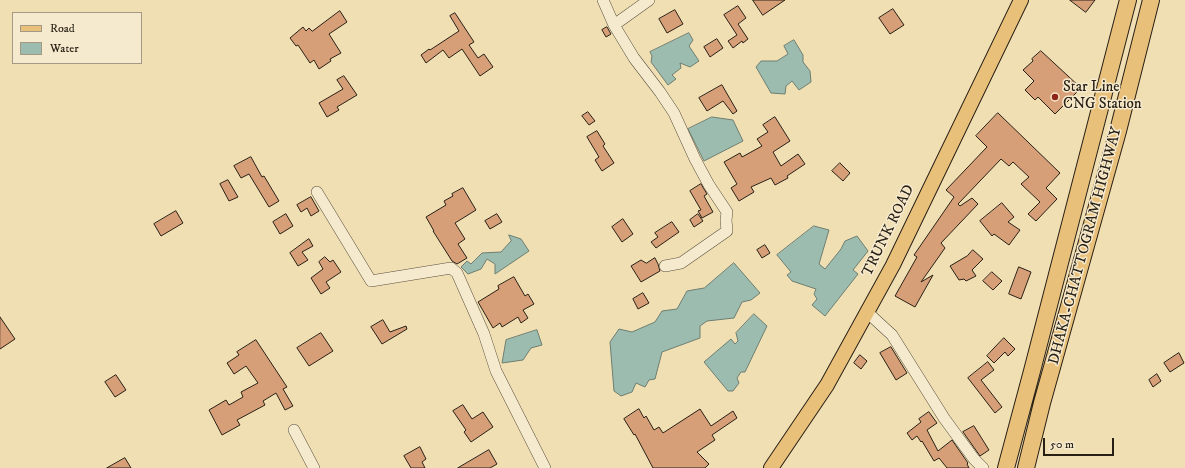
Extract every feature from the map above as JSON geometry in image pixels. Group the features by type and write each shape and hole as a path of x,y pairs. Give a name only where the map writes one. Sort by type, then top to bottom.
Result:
{"highway":[{"name":"DHAKA-CHATTOGRAM HIGHWAY","path":"1006,468 1128,0"},
{"name":"DHAKA-CHATTOGRAM HIGHWAY","path":"1026,468 1042,403 1118,131 1151,0"}],"main road":[{"name":"TRUNK ROAD","path":"771,468 827,385 893,265 1021,0"}],"street":[{"path":"603,0 614,25 634,58 674,113 698,165 726,212 727,231 681,263 665,266"},
{"path":"614,25 649,0"},
{"path":"317,192 371,281 451,268 457,273 484,334 496,371 545,468"},
{"path":"867,312 892,335 944,418 974,459 983,468"},
{"path":"294,430 314,468"}],"water":[{"path":"689,33 693,40 689,46 699,61 690,67 680,63 681,68 672,75 676,79 668,85 651,62 652,56 650,52"},
{"path":"794,40 803,55 803,62 810,71 811,82 799,90 792,81 786,86 785,94 771,93 756,67 761,61 777,61 788,54 784,46"},
{"path":"712,117 733,120 743,141 704,161 688,129"},
{"path":"814,226 829,230 819,264 825,269 841,249 845,241 857,236 868,251 853,270 858,274 825,316 812,305 817,299 814,294 816,289 792,281 787,275 791,272 777,255"},
{"path":"509,235 521,239 529,251 495,274 495,264 487,259 481,269 468,274 461,267 467,261 471,264 482,253 501,252 511,241"},
{"path":"734,263 760,293 751,300 742,302 734,318 707,321 700,326 700,338 662,352 655,379 649,380 645,387 636,383 632,392 621,396 614,391 610,342 619,329 632,332 655,322 662,311 677,309 687,291 704,288"},
{"path":"754,314 767,326 745,372 741,372 737,378 739,383 733,391 728,391 704,362 731,339 735,344 738,341 736,333"},
{"path":"537,330 542,345 531,348 523,360 502,363 506,340"}],"building":[{"path":"753,0 785,0 763,15"},
{"path":"1070,0 1095,0 1086,12"},
{"path":"738,6 746,18 738,24 748,39 743,43 742,41 733,48 728,41 737,35 724,15"},
{"path":"893,9 904,25 890,34 879,18"},
{"path":"675,10 683,24 667,33 659,19"},
{"path":"340,11 347,22 329,34 341,53 330,59 331,61 319,69 314,60 310,63 298,45 296,46 290,38 303,27 306,31 309,28 312,31"},
{"path":"455,13 474,42 469,45 478,58 484,54 493,67 480,76 462,49 449,58 443,50 426,63 421,55 459,31 450,16"},
{"path":"607,27 611,34 606,37 602,30"},
{"path":"717,39 723,48 710,57 704,47"},
{"path":"1041,51 1081,88 1055,114 1038,97 1035,100 1025,90 1034,81 1023,70"},
{"path":"344,76 357,95 337,107 339,110 327,117 319,103 343,89 337,80"},
{"path":"722,85 737,111 733,114 723,101 707,111 699,98"},
{"path":"588,112 595,121 589,125 582,116"},
{"path":"998,113 1060,173 1046,188 1057,199 1036,221 1028,214 1040,202 1021,184 1029,177 1013,162 1009,166 1001,159 958,204 960,206 972,198 978,204 941,243 945,248 921,282 933,275 915,307 895,296 917,257 914,255 954,197 946,190 987,147 976,136"},
{"path":"775,117 790,141 773,152 781,166 798,154 805,164 787,176 788,178 775,185 771,178 751,187 754,192 739,201 731,188 737,184 724,162 740,153 742,157 762,146 757,139 768,132 763,125"},
{"path":"597,131 605,144 603,146 614,163 602,171 595,160 599,157 587,137"},
{"path":"251,157 262,177 264,176 279,201 269,207 249,174 241,178 234,166"},
{"path":"840,163 850,173 843,181 832,171"},
{"path":"228,180 238,197 229,201 220,184"},
{"path":"701,184 707,194 704,196 713,212 702,218 698,211 701,210 690,191"},
{"path":"463,188 476,210 455,223 465,239 458,244 467,258 457,264 452,261 426,217 446,205 444,201 453,196 452,194"},
{"path":"311,197 319,211 311,216 307,208 301,212 297,205"},
{"path":"1002,203 1014,217 1008,222 1020,230 1009,245 994,234 992,236 980,221"},
{"path":"176,211 183,223 161,236 154,224"},
{"path":"286,214 293,226 280,234 273,222"},
{"path":"497,214 502,222 490,229 485,221"},
{"path":"698,214 703,221 694,227 690,220"},
{"path":"623,219 633,234 622,242 612,227"},
{"path":"672,222 679,232 656,248 651,242 658,237 655,233"},
{"path":"309,239 313,246 302,252 308,260 298,266 290,253"},
{"path":"765,245 770,253 762,258 757,250"},
{"path":"973,250 983,259 972,270 976,276 966,281 964,279 959,280 950,266 967,256"},
{"path":"325,257 330,262 333,260 341,272 326,282 330,288 321,294 311,278 323,269 319,262"},
{"path":"655,258 660,271 641,282 631,266 641,260 646,263"},
{"path":"1019,267 1031,272 1021,299 1009,294"},
{"path":"992,272 1002,281 993,290 983,281"},
{"path":"514,277 525,296 528,294 534,304 523,310 528,318 521,323 518,317 502,327 500,323 493,328 478,302 499,289 498,286"},
{"path":"643,293 649,303 638,309 633,299"},
{"path":"0,317 15,339 0,349"},
{"path":"383,320 390,332 406,326 407,329 382,344 371,327"},
{"path":"321,333 333,351 309,366 297,348"},
{"path":"1004,338 1015,349 1008,356 1005,352 994,363 987,356"},
{"path":"256,340 287,387 283,389 293,406 285,410 276,393 263,401 265,405 237,420 240,425 222,435 209,410 226,400 229,405 243,397 241,392 258,383 246,366 234,374 227,363 239,355 237,352"},
{"path":"891,347 907,373 896,380 880,353"},
{"path":"1179,353 1184,363 1170,372 1164,363"},
{"path":"860,355 867,361 861,369 854,363"},
{"path":"988,362 994,370 981,380 1002,407 995,413 968,378"},
{"path":"1157,374 1161,381 1153,387 1149,380"},
{"path":"116,375 126,390 115,397 105,382"},
{"path":"463,405 472,419 483,412 493,427 471,442 464,432 466,430 453,411"},
{"path":"639,409 644,418 646,416 654,430 659,427 663,433 700,409 711,426 733,411 737,418 712,435 715,440 697,452 709,464 705,468 653,468 635,434 634,435 624,419"},
{"path":"929,412 937,423 927,430 938,451 952,440 968,463 969,468 947,468 939,458 934,461 922,441 921,442 917,436 912,440 907,433 921,422 919,419"},
{"path":"974,426 989,450 980,456 963,432"},
{"path":"420,447 426,459 422,462 425,468 411,468 404,456"},
{"path":"489,450 497,464 490,468 458,468"},
{"path":"125,458 131,468 107,468"}],"place":[{"name":"Star Line CNG Station","path":"1055,97"}]}
